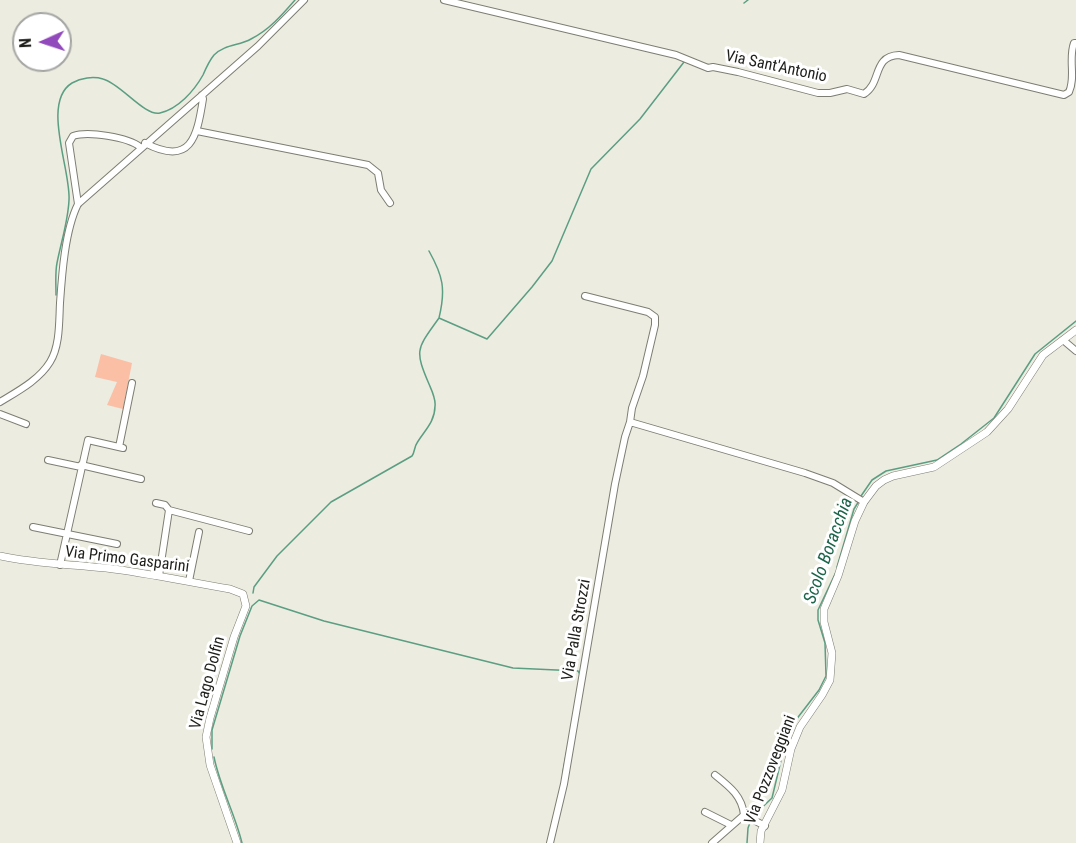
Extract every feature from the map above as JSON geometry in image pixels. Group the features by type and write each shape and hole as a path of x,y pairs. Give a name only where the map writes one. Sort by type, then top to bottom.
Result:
{"street":[{"path":"0,402 40,374 51,361 59,327 62,268 72,219 78,204 258,46 304,0"},
{"name":"Via Sant'Antonio","path":"444,0 676,55 708,68 738,72 824,93 847,89 864,94 870,90 883,61 890,55 899,55 1064,95 1069,93 1072,86 1072,49 1075,43"},
{"path":"78,204 69,143 73,136 88,134 108,136 178,152 189,146 197,130 202,95"},
{"path":"197,130 368,165 378,172 381,190 390,203"},
{"name":"Via Palla Strozzi","path":"550,843 564,784 615,484 632,408 647,361 655,317 648,312 585,296"},
{"name":"Via Pozzoveggiani","path":"760,843 759,837 763,824 782,790 791,749 800,727 830,680 832,653 824,622 824,609 838,576 860,499 884,480 893,476 934,467 987,432 1008,409 1036,363 1076,330"},
{"path":"1063,340 1076,351"},
{"path":"60,565 88,440 121,448 132,383"},
{"path":"0,414 26,424"},
{"path":"630,422 780,464 833,483 860,499"},
{"path":"48,460 141,479"},
{"path":"156,503 165,505 170,510 249,531"},
{"path":"159,576 170,510"},
{"path":"33,527 117,544"},
{"path":"189,581 199,532"},
{"name":"Via Primo Gasparini","path":"0,556 31,562 103,568 189,581 238,591 246,600"},
{"name":"Via Lago Dolfin","path":"237,843 210,765 206,737 246,600"},
{"path":"716,776 741,799 746,816 763,824"},
{"path":"705,812 731,825"},
{"path":"712,843 731,825 746,816"}],"shaded area":[{"path":"101,354 132,363 123,409 107,405 117,382 95,377"}],"waterway":[{"path":"56,295 56,267 69,200 58,120 63,92 76,81 99,78 110,82 147,110 154,113 167,111 190,93 218,51 258,35 280,17 295,0"},
{"path":"744,3 748,0"},
{"path":"253,593 254,587 277,556 331,502 412,456 435,412 434,398 420,356 422,343 432,328 439,318 487,339 552,261 591,169 640,119 684,62"},
{"path":"429,251 442,283 439,318"},
{"name":"Scolo Boracchia","path":"861,496 872,480 886,471 937,460 994,418 1035,354 1076,321"},
{"name":"Scolo Boracchia","path":"837,567 854,509 859,501"},
{"name":"Scolo Boracchia","path":"753,816 772,798 792,725 819,690 826,676 825,643 818,620 818,610 836,572"},
{"path":"212,749 212,730 240,636 252,606 259,600 324,621 513,668 578,671 580,674"},
{"path":"563,772 567,750"},
{"path":"214,757 242,843"},
{"name":"Scolo Boracchia","path":"747,843 751,820"}]}
